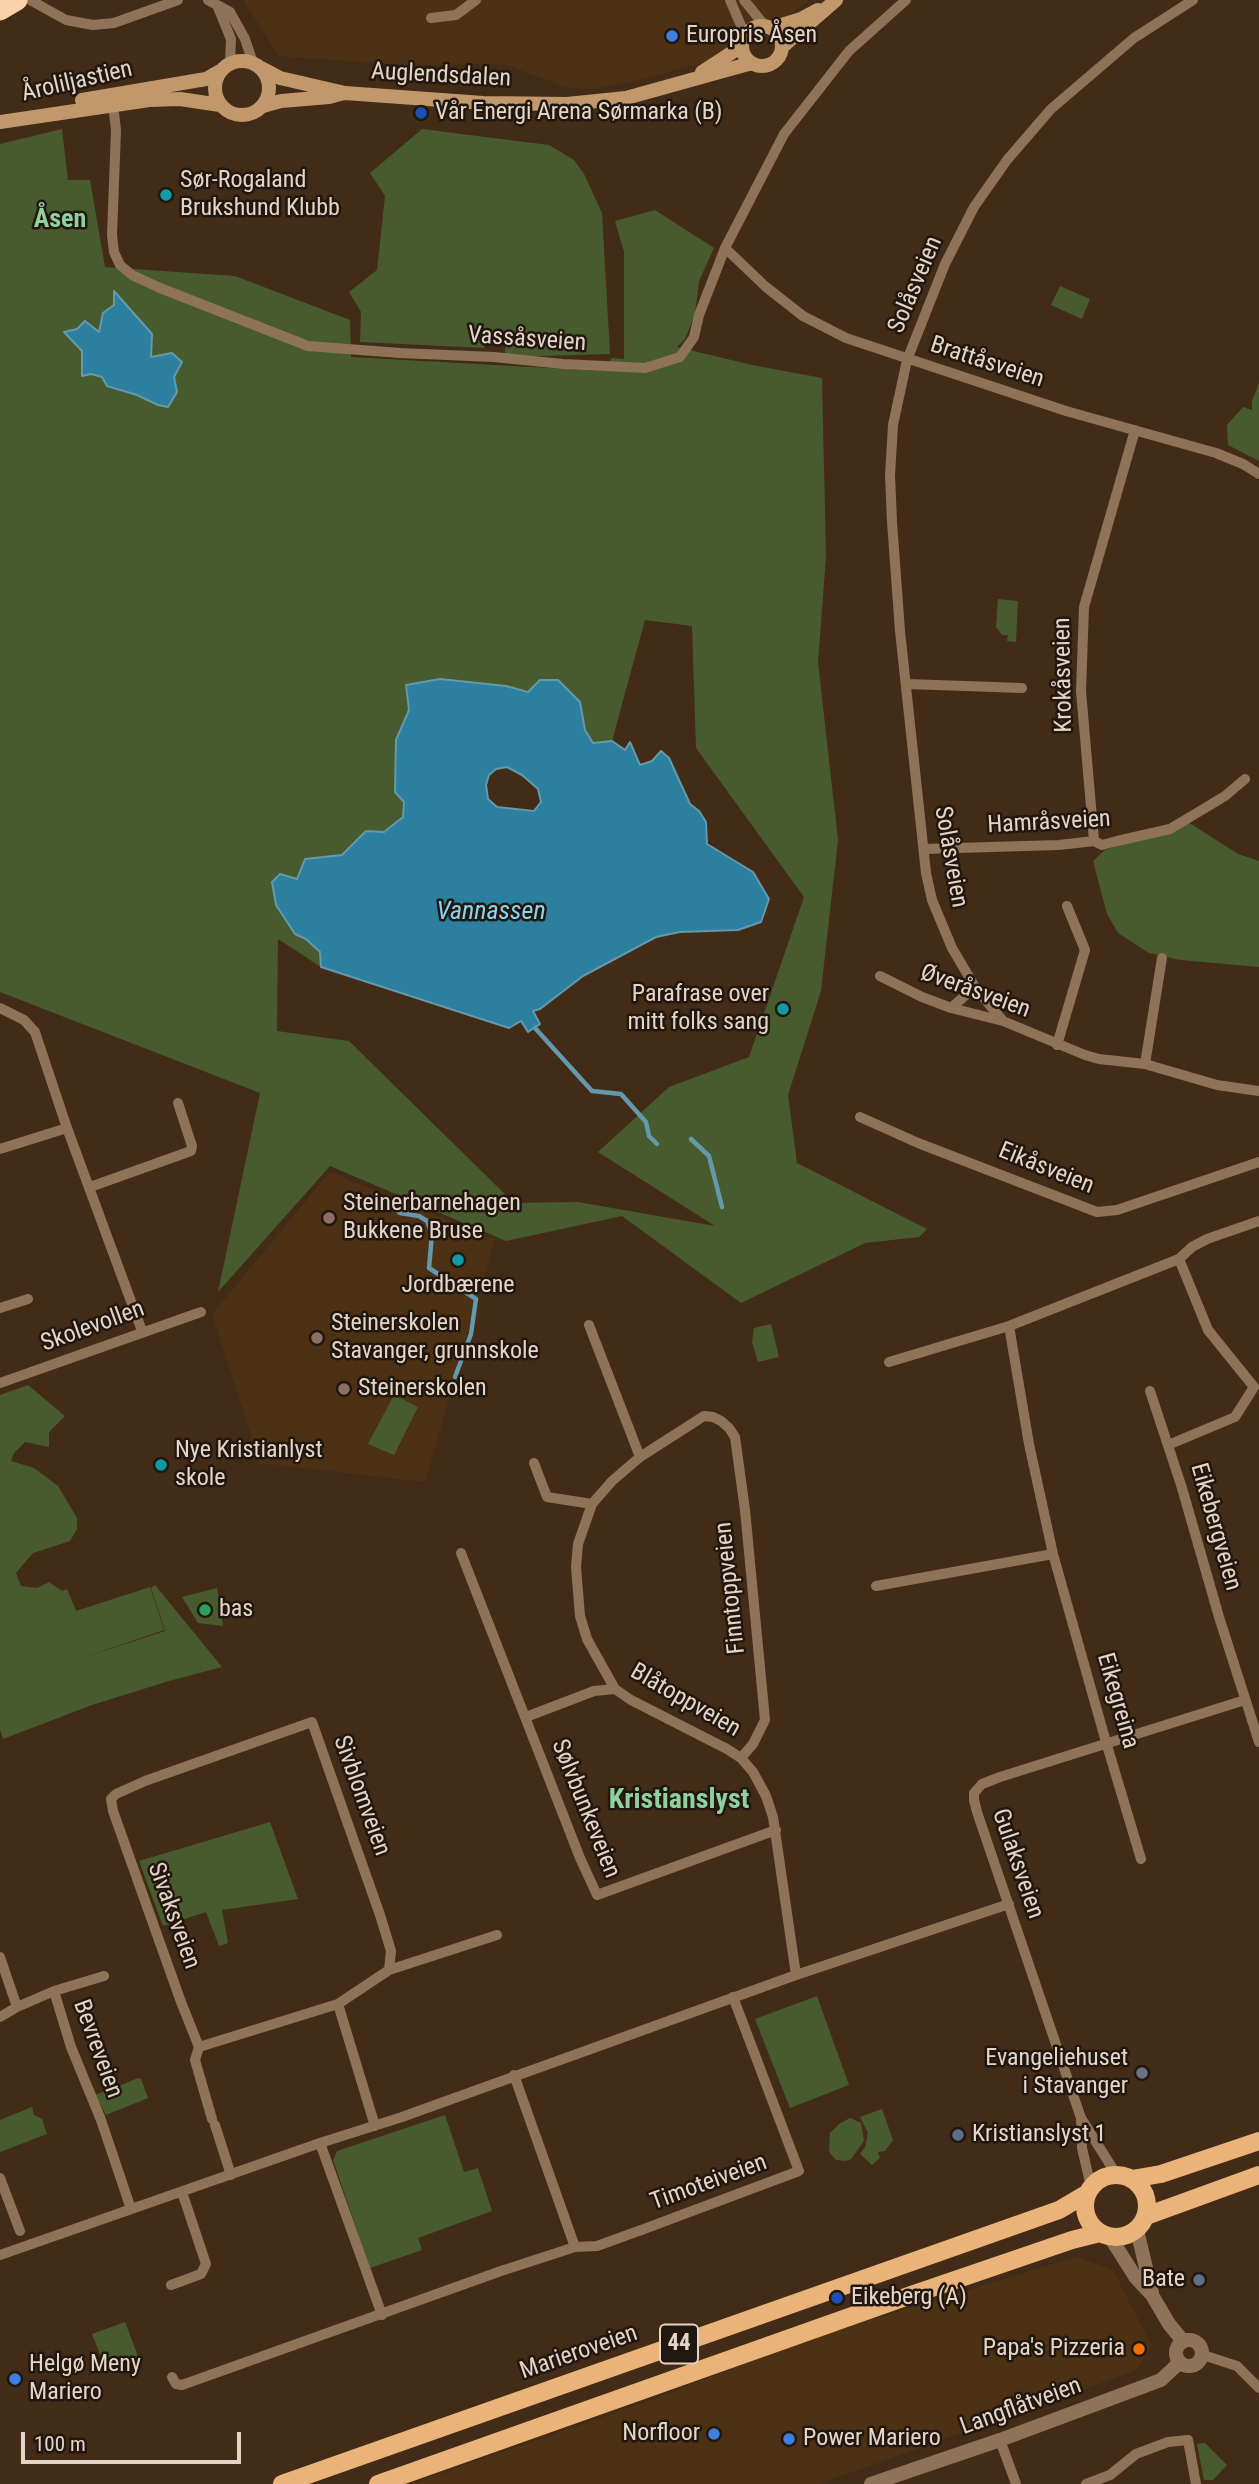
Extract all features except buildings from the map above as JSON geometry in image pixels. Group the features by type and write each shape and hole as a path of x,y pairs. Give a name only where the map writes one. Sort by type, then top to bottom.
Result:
{"highway":[{"path":"0,10 17,0"}],"main road":[{"path":"687,80 717,64 754,27 769,27 800,19 835,1"},
{"path":"687,80 752,64 759,66 772,63 777,59 782,47 835,1"},
{"path":"769,27 778,33 782,47"},
{"path":"743,40 743,53 752,64"},
{"path":"257,66 267,77 268,97 256,112 236,116 220,105 214,88 225,67 245,61 257,66 280,79 329,92"},
{"name":"Åroliljastien","path":"16,118 40,108 206,79 225,67"},
{"name":"Auglendsdalen","path":"329,92 483,103 568,104 626,98 687,80"},
{"path":"263,106 329,92"},
{"name":"Åroliljastien","path":"16,118 180,99 220,105"},
{"path":"0,122 16,118"},
{"name":"44","path":"1089,2190 1100,2179 1161,2174 1259,2141"},
{"name":"44","path":"378,2484 1072,2240 1105,2235 1121,2237 1141,2223 1259,2175"},
{"path":"1124,2176 1141,2186 1146,2196 1141,2223"},
{"path":"1089,2190 1085,2205 1087,2217 1105,2235"},
{"name":"Marieroveien","path":"282,2484 1059,2210 1089,2190"}],"street":[{"path":"30,0 66,20 93,25 114,23 178,0"},
{"path":"431,18 456,15 476,0"},
{"path":"730,0 743,40"},
{"path":"744,0 769,27"},
{"name":"Vassåsveien","path":"113,105 116,156 112,235 114,252 120,265 132,275 309,346 645,368 680,357 694,337 699,315 725,248 784,134 849,51 906,0"},
{"name":"Solåsveien","path":"1003,1021 975,987 942,928 932,900 900,631 890,475 893,425 907,360 945,264 974,207 1007,160 1051,109 1134,38 1193,0"},
{"path":"212,2 230,12 257,66"},
{"path":"212,2 231,40 225,67"},
{"name":"Brattåsveien","path":"725,248 766,287 803,316 846,338 1066,411 1216,453 1259,474"},
{"name":"Krokåsveien","path":"1094,841 1081,691 1084,607 1135,430"},
{"path":"907,684 1022,688"},
{"name":"Hamråsveien","path":"924,849 1059,845 1094,841 1102,845 1170,829 1225,796 1245,779"},
{"name":"Øveråsveien","path":"1057,1045 1084,950 1067,906"},
{"path":"1145,1064 1162,957"},
{"name":"Øveråsveien","path":"880,976 951,1008 1003,1021 1057,1045 1099,1059 1145,1064 1217,1085 1259,1091"},
{"path":"951,1008 975,987"},
{"path":"0,1008 24,1020 35,1032 67,1128 142,1331"},
{"path":"90,1187 191,1151 192,1146 178,1103"},
{"name":"Eikåsveien","path":"860,1116 918,1143 1097,1212 1128,1206 1259,1162"},
{"path":"0,1149 67,1128"},
{"path":"889,1362 1009,1326 1179,1259 1192,1247 1207,1239 1259,1220"},
{"name":"Eikebergveien","path":"1168,1445 1235,1416 1256,1386 1208,1330 1179,1259"},
{"path":"0,1308 27,1299"},
{"name":"Skolevollen","path":"0,1383 201,1312"},
{"path":"589,1325 640,1457"},
{"name":"Eikegreina","path":"1009,1326 1029,1444 1053,1554 1141,1860"},
{"name":"Eikebergveien","path":"1150,1391 1259,1742"},
{"name":"Blåtoppveien","path":"713,1417 704,1416 694,1421 640,1457 612,1481 592,1504 578,1544 576,1567 580,1616 587,1639 615,1689 741,1758 753,1772 766,1796 776,1830 796,1975"},
{"name":"Finntoppveien","path":"713,1417 729,1428 735,1437 739,1453 765,1720 753,1744 741,1758"},
{"path":"534,1463 547,1497 592,1504"},
{"name":"Sølvbunkeveien","path":"461,1553 580,1858 597,1895 776,1830"},
{"path":"876,1586 1053,1554"},
{"name":"Sølvbunkeveien","path":"526,1717 594,1691 615,1689"},
{"name":"Gulaksveien","path":"1124,2176 1081,2118 977,1812 975,1793 982,1784 999,1777 1245,1700"},
{"name":"Sivblomveien","path":"111,1799 145,1781 312,1722 380,1915 391,1951 389,1970"},
{"name":"Sivaksveien","path":"111,1799 144,1900 199,2047 195,2060 231,2175"},
{"path":"0,2255 375,2126 796,1975 1009,1903"},
{"path":"199,2047 338,2004 389,1970 497,1936"},
{"path":"0,1957 17,2007"},
{"name":"Bevreveien","path":"0,2017 54,1991 104,1976"},
{"name":"Bevreveien","path":"54,1991 71,2047 131,2209"},
{"name":"Timoteiveien","path":"172,2376 176,2384 182,2385 575,2247 597,2246 799,2171 733,1997"},
{"path":"338,2004 375,2126"},
{"path":"514,2075 575,2247"},
{"path":"1081,2118 1082,2148 1089,2190"},
{"path":"320,2143 382,2315"},
{"path":"0,2178 20,2231"},
{"path":"171,2285 201,2274 206,2264 182,2192"},
{"path":"1141,2223 1152,2295"},
{"path":"1105,2235 1136,2278 1152,2295 1169,2324 1183,2341"},
{"path":"1180,2362 1176,2355 1183,2341 1197,2342 1203,2355 1237,2366 1259,2388"},
{"name":"Langflåtveien","path":"872,2484 1161,2380 1180,2362 1186,2366 1193,2365 1203,2355"},
{"path":"1000,2440 1016,2484"},
{"path":"1086,2484 1110,2475 1136,2454 1168,2442 1188,2440 1196,2484"}],"shaded area":[{"path":"243,0 809,0 756,40 711,60 640,80 590,89 566,87 504,64 403,65 279,56"},
{"name":"Steinerskolen","path":"330,1172 495,1239 425,1482 260,1463 212,1314"},
{"path":"1076,2257 1113,2270 1151,2345 1137,2370 819,2484 411,2484 637,2405 816,2337"}],"green space":[{"path":"62,129 68,180 90,180 105,267 235,276 350,320 351,357 602,371 612,358 624,359 624,252 615,221 655,210 714,248 699,281 695,314 685,339 677,347 822,378 826,557 818,662 838,840 821,991 788,1095 797,1163 927,1229 919,1237 865,1243 741,1303 622,1216 506,1241 330,1166 218,1292 260,1093 0,992 0,144","holes":["114,293 151,358 158,405 107,386 102,377 91,374 82,351 65,331 77,329 99,333 114,305","645,620 692,626 696,748 804,897 749,1057 669,1087 598,1152 715,1226 578,1202 514,1203 349,1041 277,1031 278,939 321,967 320,952 306,939 295,934 280,874 297,879 305,859 342,855 366,831 384,832 403,817 404,802 396,740 409,710 406,685 441,679 506,686 580,702 585,730 593,743 612,741"]},
{"path":"422,129 549,145 574,160 584,174 602,213 610,354 505,357 505,342 486,340 484,348 360,342 361,312 349,292 377,270 385,196 370,173"},
{"path":"1060,286 1090,299 1082,319 1051,305"},
{"path":"1259,383 1259,461 1228,445 1227,425 1243,407 1252,410 1252,401"},
{"path":"998,599 1018,601 1016,642 1007,641 1008,635 1002,635 996,627"},
{"path":"1188,822 1238,854 1259,861 1259,967 1180,960 1149,953 1118,933 1107,914 1093,861 1105,850"},
{"path":"771,1324 779,1357 758,1362 752,1342 754,1328"},
{"path":"28,1385 65,1416 49,1432 49,1447 25,1442 14,1453 11,1461 34,1468 58,1486 77,1518 77,1529 70,1541 33,1553 16,1573 21,1586 37,1588 49,1582 62,1591 67,1589 76,1611 150,1587 164,1630 83,1658 165,1631 151,1588 155,1585 222,1667 92,1705 3,1739 0,1730 0,1395"},
{"path":"394,1395 418,1407 394,1455 368,1444"},
{"name":"bas","path":"217,1588 223,1626 198,1623 182,1597"},
{"path":"270,1822 298,1899 222,1910 228,1943 219,1946 206,1912 163,1926 139,1861"},
{"path":"817,1996 849,2085 790,2108 755,2019"},
{"path":"141,2079 148,2098 106,2115 95,2095 105,2091 108,2097 114,2095 112,2089"},
{"path":"32,2107 34,2115 42,2119 47,2134 0,2152 0,2120"},
{"path":"882,2109 893,2140 885,2151 878,2152 880,2158 872,2165 860,2154 865,2147 868,2133 860,2117"},
{"path":"445,2115 464,2172 478,2168 492,2211 418,2238 422,2250 370,2268 333,2160 337,2151"},
{"path":"850,2118 861,2123 864,2141 851,2159 836,2160 829,2152 830,2133"},
{"path":"125,2322 139,2359 107,2372 92,2334"},
{"path":"1205,2443 1227,2465 1213,2480 1204,2480 1197,2444"}],"water":[{"path":"114,291 152,334 151,357 172,353 182,362 174,377 177,392 168,407 107,386 102,377 91,374 82,376 82,351 64,332 77,329 85,321 99,332 103,313 114,305"},
{"name":"Vannassen","path":"440,679 506,686 528,692 540,680 558,680 580,702 585,730 593,743 612,741 625,750 630,742 640,765 652,761 661,751 669,758 690,804 706,822 707,844 753,872 769,899 761,922 738,930 680,932 656,937 583,976 540,1009 533,1011 540,1024 528,1032 521,1021 509,1028 321,967 320,952 306,939 295,934 276,905 272,882 280,874 297,879 305,859 342,855 366,831 384,832 403,817 404,802 395,792 396,740 409,710 406,685","holes":["507,767 522,775 538,789 541,802 534,811 497,807 488,799 486,785 489,775 496,769"]}],"waterway":[{"path":"535,1028 592,1091 621,1094 646,1122 649,1136 657,1144"},
{"path":"691,1139 709,1156 722,1207"},
{"path":"395,1209 427,1221 432,1234 429,1268 476,1299 471,1334 455,1377"}],"place":[{"name":"Europris Åsen","path":"672,36"},
{"name":"Vår Energi Arena Sørmarka (B)","path":"421,113"},
{"name":"Sør-Rogaland Brukshund Klubb","path":"166,195"},
{"name":"Parafrase over mitt folks sang","path":"783,1009"},
{"name":"Steinerbarnehagen Bukkene Bruse","path":"329,1218"},
{"name":"Jordbærene","path":"458,1260"},
{"name":"Steinerskolen Stavanger, grunnskole","path":"317,1338"},
{"name":"Steinerskolen","path":"344,1389"},
{"name":"Nye Kristianlyst skole","path":"161,1465"},
{"name":"bas","path":"205,1610"},
{"name":"Evangeliehuset i Stavanger","path":"1142,2073"},
{"name":"Kristianslyst 1","path":"958,2135"},
{"name":"Bate","path":"1199,2280"},
{"name":"Eikeberg (A)","path":"837,2298"},
{"name":"Papa's Pizzeria","path":"1139,2349"},
{"name":"Helgø Meny Mariero","path":"15,2379"},
{"name":"Norfloor","path":"714,2434"},
{"name":"Power Mariero","path":"789,2439"}],"district":[{"name":"Åsen","path":"60,220"},
{"name":"Kristianslyst","path":"679,1801"}]}
